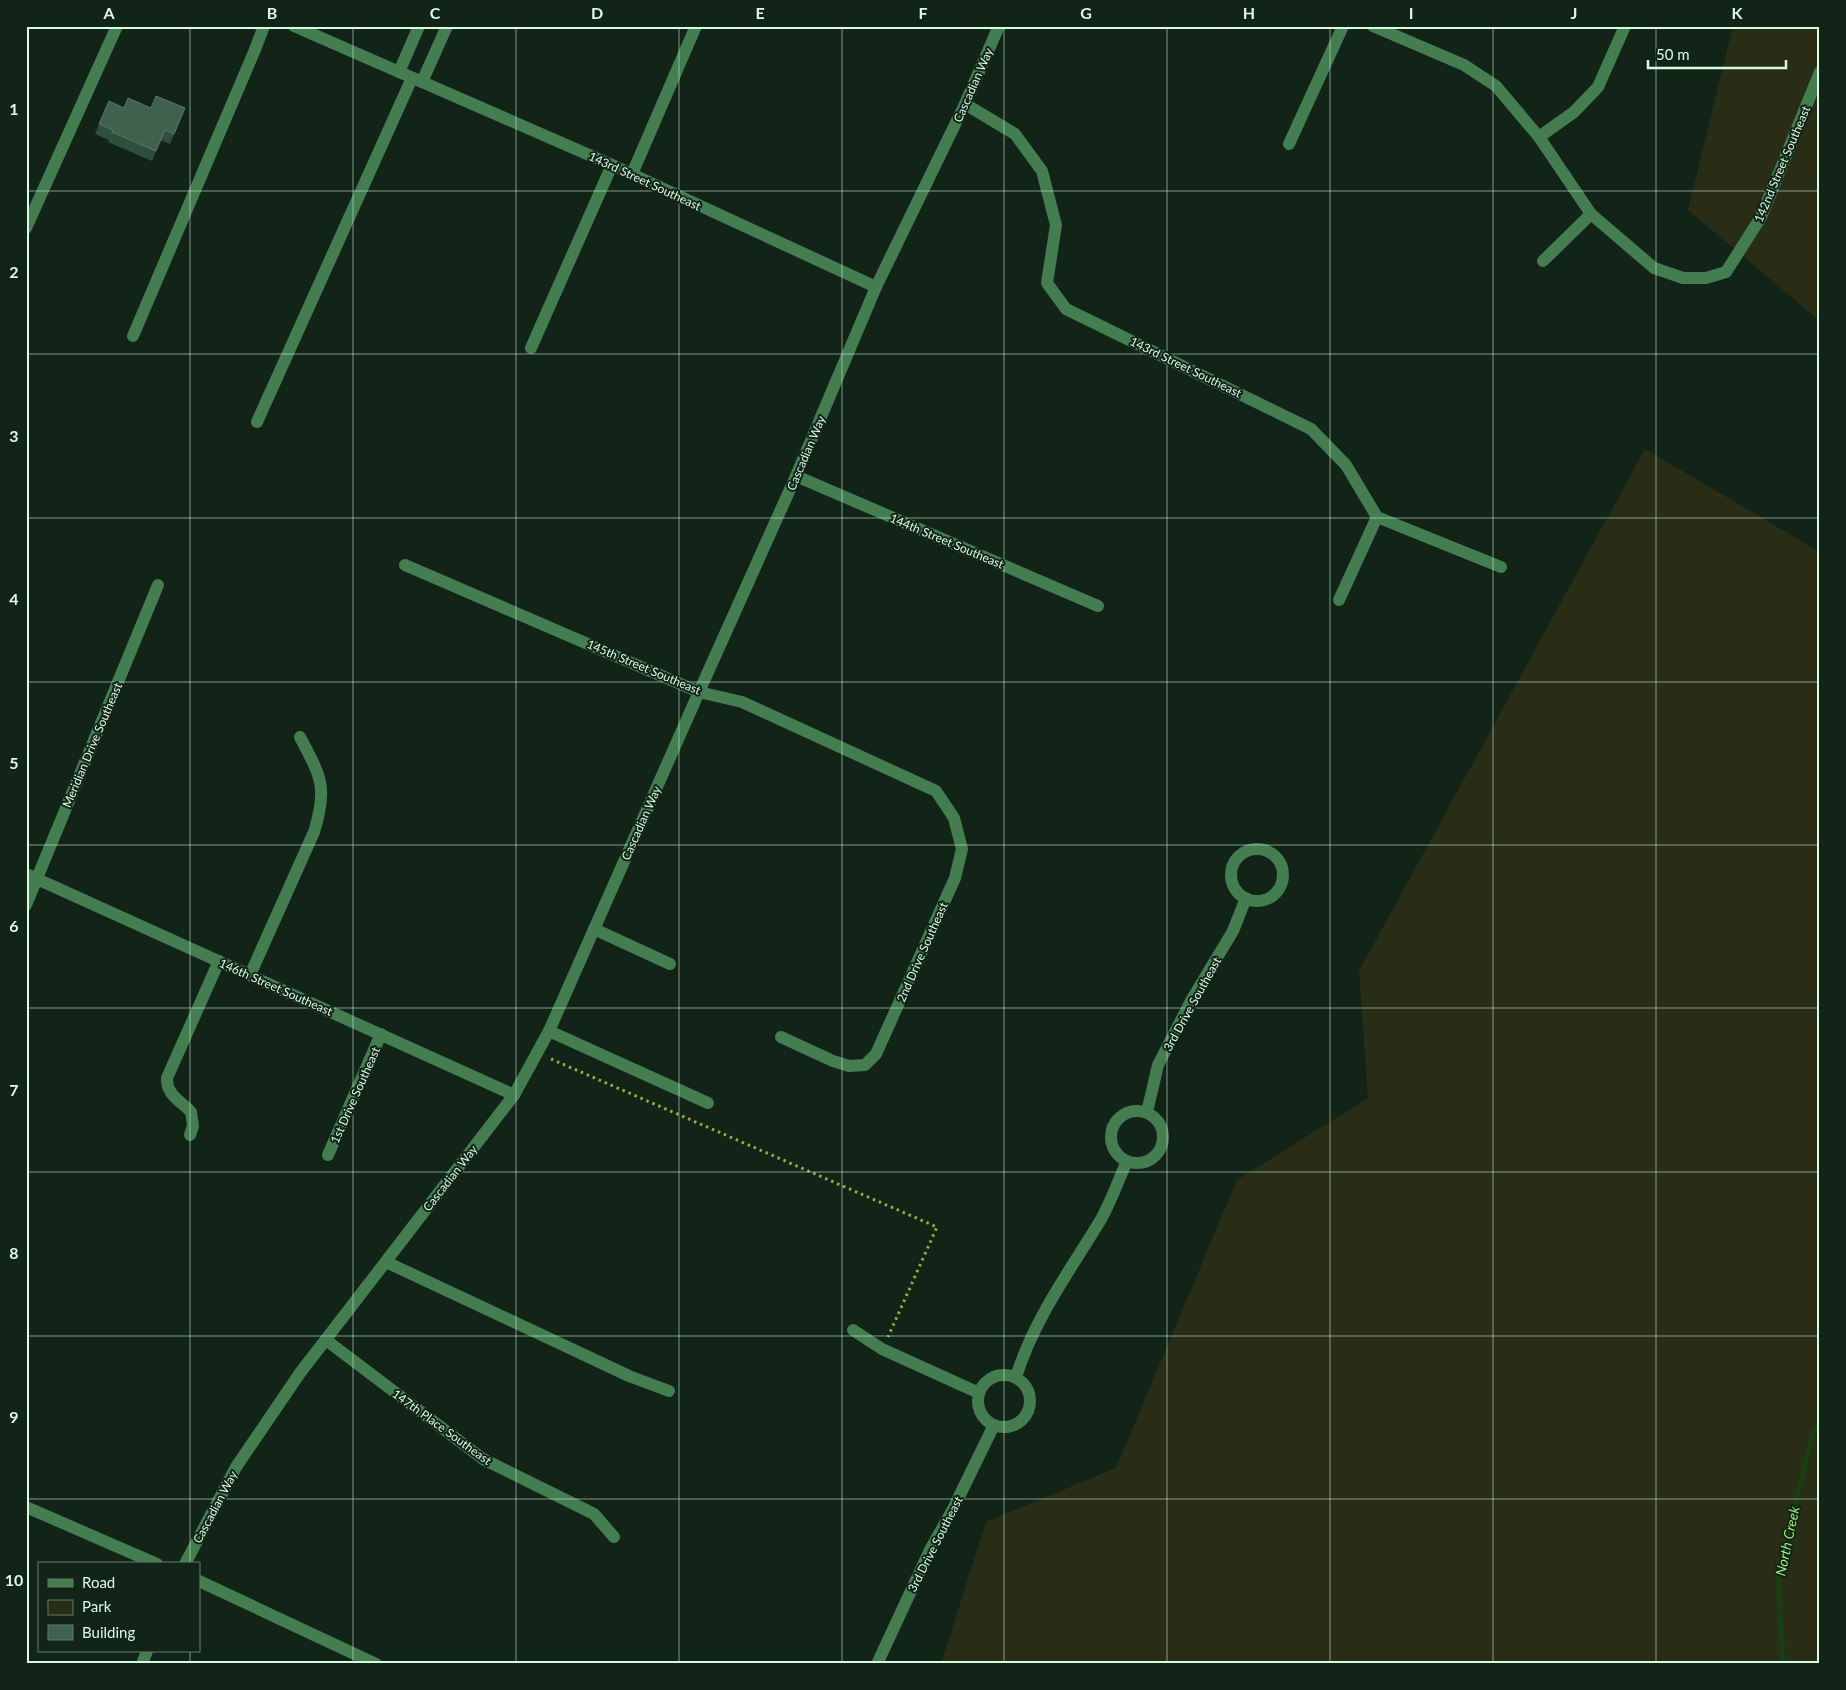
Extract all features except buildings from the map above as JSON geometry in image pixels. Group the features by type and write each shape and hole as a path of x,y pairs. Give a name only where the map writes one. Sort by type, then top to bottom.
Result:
{"street":[{"path":"26,228 117,26"},
{"path":"133,336 264,26"},
{"name":"143rd Street Southeast","path":"294,26 612,165 876,287"},
{"path":"399,72 419,26"},
{"path":"257,422 417,80 447,26"},
{"path":"632,174 696,26"},
{"name":"Cascadian Way","path":"186,1562 236,1467 300,1374 514,1095 549,1031 796,476 876,287 965,104 999,26"},
{"path":"1289,144 1343,26"},
{"name":"142nd Street Southeast","path":"1373,26 1464,64 1496,86 1539,136 1591,214 1654,268 1683,278 1706,278 1726,272 1761,217 1820,72"},
{"path":"1539,136 1574,112 1598,87 1625,26"},
{"name":"143rd Street Southeast","path":"965,104 1015,134 1042,171 1056,225 1048,283 1066,309 1311,429 1346,465 1378,517"},
{"path":"531,348 612,165"},
{"path":"1543,261 1591,214"},
{"name":"144th Street Southeast","path":"796,476 1098,606"},
{"path":"1339,600 1378,517 1501,567"},
{"name":"145th Street Southeast","path":"405,565 699,692 742,702 936,791 954,818"},
{"name":"Meridian Drive Southeast","path":"26,906 32,876 158,585"},
{"path":"250,975 314,832 320,812 322,789 318,770 300,737"},
{"name":"2nd Drive Southeast","path":"781,1037 833,1061 849,1066 865,1065 876,1054 955,878 962,848 954,818"},
{"path":"1263,849 1277,859 1283,875 1281,883 1277,891 1263,900 1246,898 1239,894 1231,879 1234,862 1246,851 1263,849"},
{"name":"146th Street Southeast","path":"32,876 514,1095"},
{"name":"3rd Drive Southeast","path":"1147,1112 1158,1065 1192,999 1233,931 1246,898"},
{"path":"594,928 670,964"},
{"path":"190,1135 193,1126 191,1112 175,1098 166,1086 167,1078 170,1067 219,961"},
{"path":"549,1031 708,1103"},
{"name":"1st Drive Southeast","path":"328,1155 381,1034"},
{"path":"1131,1112 1147,1112 1160,1125 1162,1143 1159,1151 1152,1158 1144,1162 1127,1161 1115,1151 1111,1135 1113,1127 1123,1115 1131,1112"},
{"path":"1016,1377 1024,1352 1039,1322 1100,1220 1127,1161"},
{"path":"386,1262 629,1376 669,1391"},
{"path":"853,1330 882,1349 979,1393"},
{"name":"147th Place Southeast","path":"326,1340 483,1459 594,1514 614,1537"},
{"path":"999,1376 1016,1377 1028,1391 1030,1399 1029,1408 1020,1422 1012,1426 994,1425 982,1415 979,1408 979,1393 984,1384 990,1379 999,1376"},
{"name":"3rd Drive Southeast","path":"877,1664 930,1550 953,1509 994,1425"},
{"path":"26,1507 152,1562"},
{"path":"200,1581 376,1664"},
{"path":"142,1664 147,1652"}],"path":[{"path":"537,1053 937,1227 882,1349"}],"green space":[{"path":"1733,26 1820,26 1820,321 1688,210"},
{"path":"1645,449 1820,552 1820,1664 941,1664 986,1522 1116,1468 1237,1180 1368,1098 1359,971"}],"waterway":[{"name":"North Creek","path":"1783,1664 1778,1574 1813,1433 1820,1423"}]}
